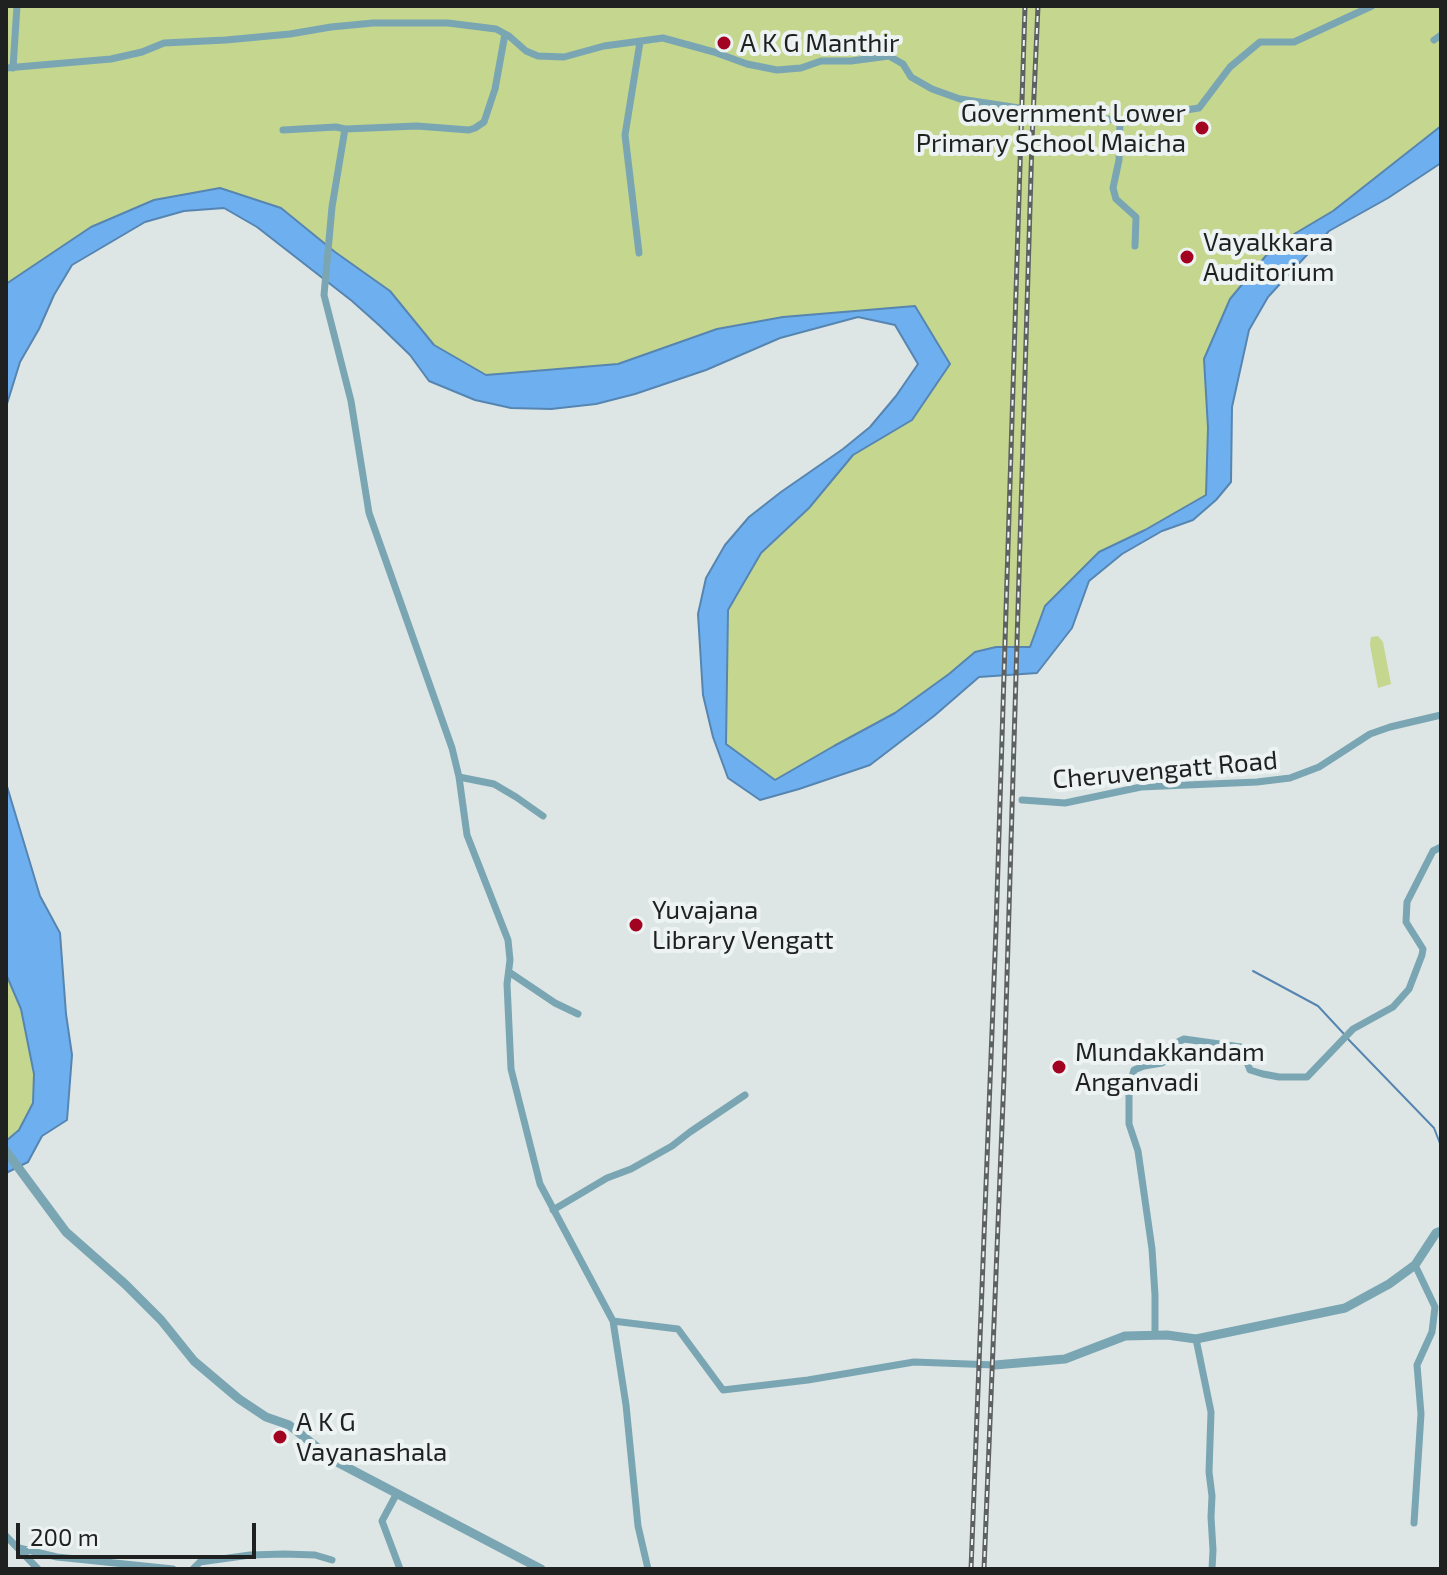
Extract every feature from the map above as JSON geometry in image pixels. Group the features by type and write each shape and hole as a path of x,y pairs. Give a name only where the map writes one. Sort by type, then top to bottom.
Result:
{"street":[{"path":"17,6 9,68 111,59 164,43 290,34 373,23 448,23 496,29 538,56 564,57 604,46 663,38 777,70 801,68 821,61 889,56 903,64 911,77 932,89 960,99 1019,108"},
{"path":"1048,115 1120,120 1199,108 1230,67 1260,42 1294,42 1372,6"},
{"path":"283,130 417,126 469,130 484,122 495,89 505,34"},
{"path":"639,253 625,135 640,42"},
{"path":"1120,120 1119,160 1113,188 1116,199 1136,217 1135,246"},
{"path":"345,129 332,207 324,295 351,401 369,513 452,748 467,835 508,940 511,1069 540,1184 613,1321 626,1405 638,1526 648,1569"},
{"name":"Cheruvengatt Road","path":"1022,800 1065,803 1141,787 1290,778 1319,767 1370,734 1441,715"},
{"path":"459,777 494,784 543,816"},
{"path":"1155,1335 1152,1249 1138,1151 1129,1124 1129,1087 1134,1070 1169,1059 1178,1042 1184,1039 1241,1047 1250,1070 1279,1077 1307,1077 1350,1033 1393,1007 1409,989 1423,949 1406,922 1407,902 1433,851 1441,847"},
{"path":"509,972 555,1003 578,1014"},
{"path":"553,1210 607,1178 631,1169 672,1146 745,1095"},
{"path":"6,1151 66,1232 125,1284 161,1320 194,1361 230,1392 266,1417 289,1425 333,1460 541,1569"},
{"path":"613,1321 678,1329 723,1390 808,1380 914,1362 995,1365 1065,1359 1125,1336 1167,1335 1196,1339 1345,1308 1389,1284 1415,1265 1436,1233 1441,1231"},
{"path":"1414,1523 1421,1414 1417,1365 1432,1332 1435,1307 1415,1265"},
{"path":"1196,1339 1211,1412 1212,1569"},
{"path":"397,1493 382,1521 400,1569"},
{"path":"6,1536 38,1569"},
{"path":"19,1548 57,1557 173,1569"},
{"path":"193,1569 200,1562 250,1555 315,1555 332,1560"}],"green space":[{"path":"6,6 1441,6 1441,126 1333,211 1274,246 1208,428 1207,495 1099,552 1045,606 1030,647 996,647 975,652 895,713 775,780 726,744 728,610 761,553 809,508 853,454 912,419 950,365 915,306 783,317 717,329 618,364 486,375 434,345 390,291 281,208 154,200 91,227 6,284"},
{"path":"1378,636 1383,642 1391,684 1378,688 1370,645 1371,637"},
{"path":"6,974 21,1009 34,1074 33,1103 19,1130 6,1141"}],"water":[{"path":"1441,126 1441,163 1388,198 1329,231 1268,297 1249,330 1232,407 1231,482 1216,500 1193,520 1162,531 1122,554 1089,581 1072,628 1037,673 979,677 870,765 760,800 728,778 713,737 703,695 698,614 706,578 725,545 749,517 870,427 896,396 918,364 895,325 858,317 780,338 706,370 635,394 596,404 551,409 511,408 475,400 429,381 410,355 380,326 257,227 224,208 184,211 145,222 72,265 20,362 6,407 6,284 91,227 154,200 220,188 281,208 390,291 434,345 486,375 618,364 717,329 783,317 915,306 950,364 912,420 853,455 809,508 761,553 728,610 726,744 775,780 895,713 975,652 996,647 1030,647 1045,606 1099,552 1206,495 1208,428 1204,359 1230,299 1274,246 1333,211"},
{"path":"6,783 40,896 60,933 72,1055 67,1120 42,1136 28,1162 6,1173 6,1141 19,1130 33,1103 34,1074 21,1009 6,974"}],"waterway":[{"path":"1253,971 1318,1006 1344,1034"},
{"path":"1348,1039 1434,1128 1441,1146"},
{"path":"1441,1235 1441,1248"}],"railway":[{"path":"971,1569 996,929 1025,6"},
{"path":"984,1569 1004,1077 1038,6"}],"place":[{"name":"A K G Manthir","path":"724,43"},
{"name":"Government Lower Primary School Maicha","path":"1202,128"},
{"name":"Vayalkkara Auditorium","path":"1187,257"},
{"name":"Yuvajana Library Vengatt","path":"636,925"},
{"name":"Mundakkandam Anganvadi","path":"1059,1067"},
{"name":"A K G Vayanashala","path":"280,1437"}]}
